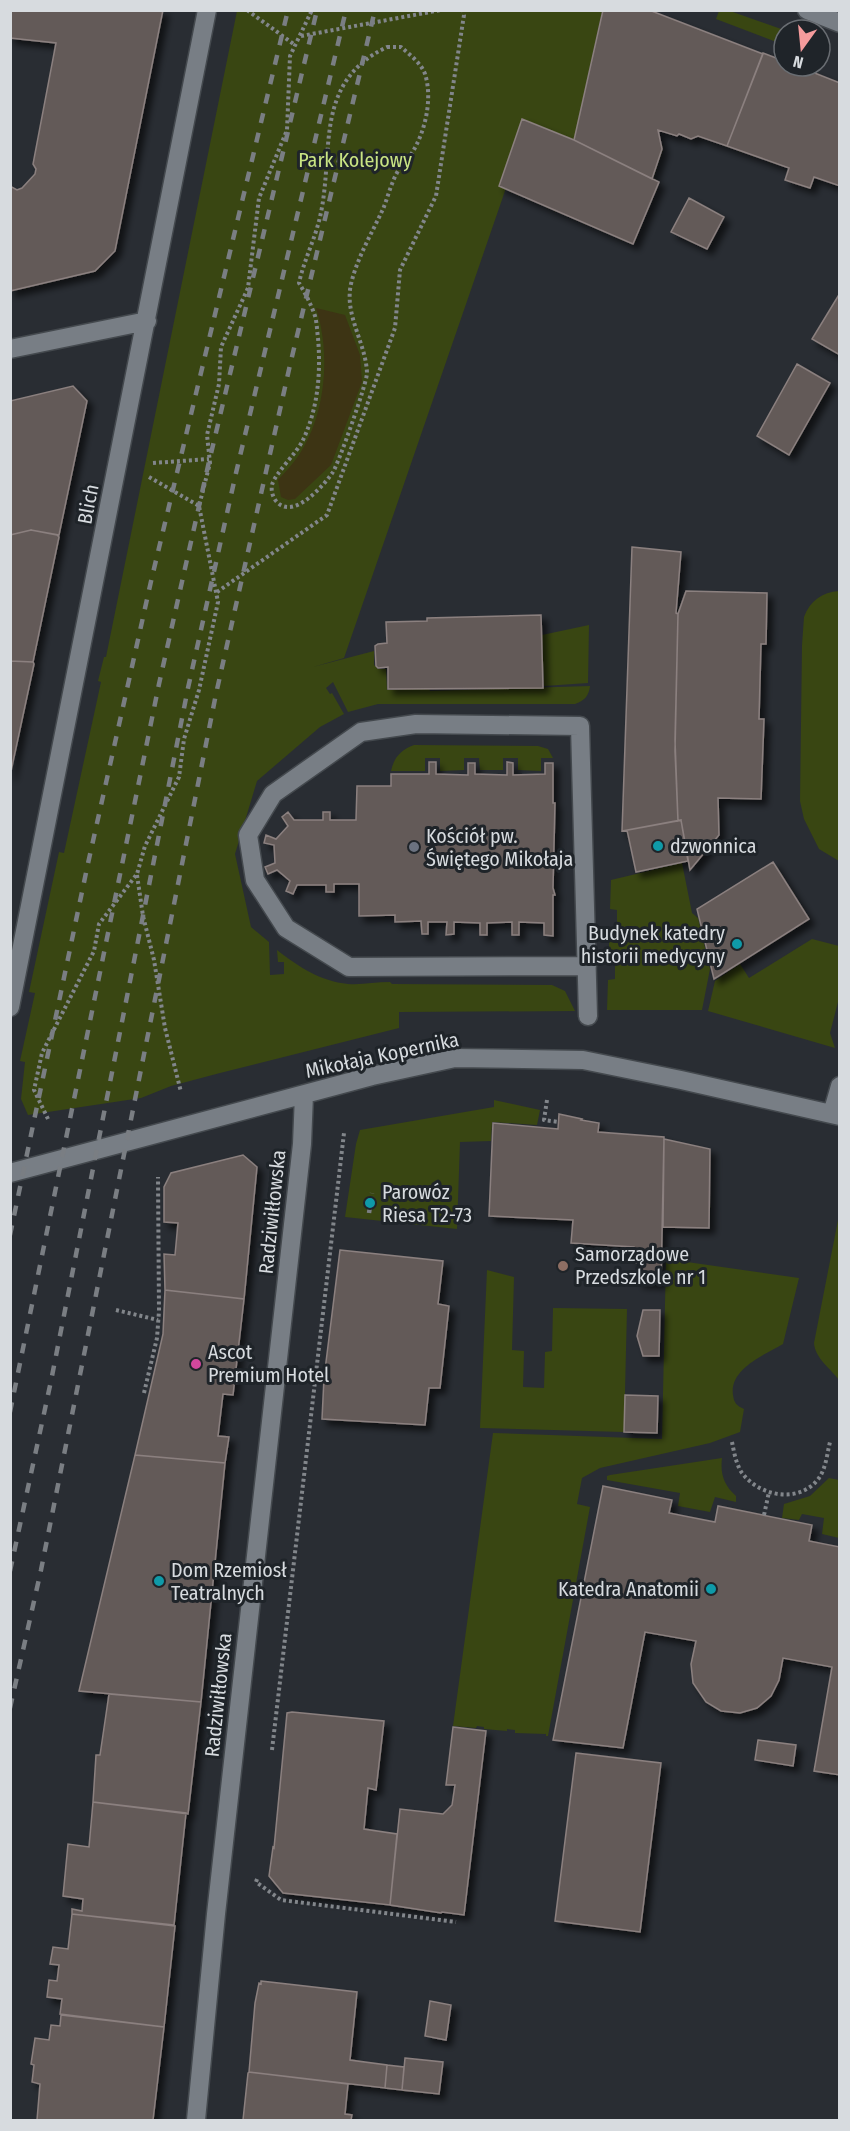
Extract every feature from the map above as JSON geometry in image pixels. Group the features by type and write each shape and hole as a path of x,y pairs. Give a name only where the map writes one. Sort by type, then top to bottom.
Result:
{"street":[{"name":"Blich","path":"10,1007 207,10"},
{"path":"807,10 840,23"},
{"path":"10,349 147,321"},
{"path":"587,966 349,967 286,928 255,880 248,835 273,794 361,732 416,724 580,726 587,966 588,1016"},
{"name":"Mikołaja Kopernika","path":"10,1173 372,1076 455,1058 583,1060 836,1115"},
{"path":"836,1115 840,1086"},
{"name":"Radziwiłłowska","path":"196,2121 302,1144 303,1095"}],"path":[{"path":"247,10 295,45"},
{"path":"48,1119 34,1090 42,1053 94,951 99,924 137,874 145,846 179,777 184,739 199,690 218,602 199,506 209,459 207,435 219,384 221,346 248,288 258,198 287,130 290,56 312,10"},
{"path":"300,36 441,10"},
{"path":"217,592 327,515 395,328 400,270 436,196 461,39 463,10"},
{"path":"367,375 333,471 310,497 298,505 288,507 280,505 271,492 272,482 303,441 317,393 320,364 315,317 299,283 320,218 326,180 330,119 341,88 354,72 374,54 387,48 401,47 415,59 425,74 428,98 420,138 411,155 398,170 350,286 354,324 372,389"},
{"path":"145,463 209,459"},
{"path":"333,471 345,466"},
{"path":"143,474 199,506"},
{"path":"137,874 142,916 154,960 165,1028 181,1092"},
{"path":"548,1100 544,1120 559,1122"},
{"path":"272,1751 344,1133"},
{"path":"144,1393 158,1320 158,1177"},
{"path":"116,1310 158,1320"},
{"path":"732,1442 743,1474 758,1489 789,1496 807,1489 822,1473 830,1442"},
{"path":"764,1515 769,1492"},
{"path":"258,1870 256,1882 281,1900 456,1922"}],"green space":[{"name":"Park Kolejowy","path":"237,11 602,12 574,140 523,120 500,186 506,188 344,658 313,667 374,651 374,665 378,669 386,669 387,690 429,688 430,691 590,686 588,693 583,700 575,704 378,704 348,712 333,682 326,688 330,694 332,693 344,714 320,727 257,781 235,854 251,927 269,942 270,975 284,974 284,962 278,962 277,950 310,972 328,980 348,984 390,982 392,984 552,985 565,991 575,1011 399,1012 399,1028 171,1086 141,1098 28,1115 21,1099 25,1062 20,1061 35,993 29,992 59,852 64,853 101,682 98,681 104,657 106,657"},
{"path":"719,11 730,11 772,26 772,40 716,19"},
{"path":"840,591 839,861 819,849 804,819 800,801 804,617 817,598 827,593"},
{"path":"589,625 588,683 544,686 542,635"},
{"path":"414,745 538,746 548,749 553,758 541,758 541,771 518,770 518,758 503,758 503,770 480,770 479,758 464,758 464,770 440,771 440,758 425,758 425,771 391,771 399,755"},
{"path":"682,863 692,913 698,918 710,969 702,1010 607,1010 608,980 615,979 615,960 609,959 609,930 617,929 617,910 610,909 611,880"},
{"path":"812,939 839,946 839,998 830,1033 835,1048 708,1011 715,981 740,964 749,978"},
{"path":"494,1100 540,1110 537,1125 492,1122 491,1141 460,1142 457,1229 345,1217 360,1130 494,1107"},
{"path":"839,1215 839,1380 820,1358 814,1343"},
{"path":"666,1259 799,1278 783,1344 749,1364 736,1378 733,1398 739,1407 744,1409 740,1432 710,1443 600,1468 582,1478 577,1504 590,1507 548,1736 546,1734 515,1733 515,1730 507,1729 507,1731 484,1729 484,1727 477,1726 476,1728 453,1726 493,1433 662,1439"},
{"path":"487,1270 514,1277 512,1350 524,1351 523,1387 544,1388 545,1352 552,1351 553,1308 627,1309 624,1432 480,1428"},
{"path":"722,1458 724,1479 728,1488 736,1496 736,1502 715,1497 710,1512 678,1506 680,1493 607,1480 607,1476 610,1475"},
{"path":"829,1478 839,1480 839,1538 822,1534 824,1518 802,1514 799,1520 782,1518 784,1504 810,1496"}],"sand":[{"path":"316,308 345,315 360,355 362,382 331,465 295,499 288,500 281,497 278,480 297,458 308,439 320,403 323,383 323,345"}],"building":[{"path":"10,10 163,10 115,251 95,271 10,291 10,186 17,190 22,188 35,174 36,169 33,164 56,43 10,38"},
{"path":"603,10 649,10 763,54 727,146 698,136 691,139 658,130 662,149 652,179 574,140"},
{"path":"763,53 772,56 772,78 827,78 840,83 840,186 814,177 810,188 785,180 789,168 727,146"},
{"path":"522,119 574,140 659,182 633,244 499,186"},
{"path":"689,198 724,217 707,249 671,232"},
{"path":"840,293 840,355 812,339"},
{"path":"797,364 830,383 789,455 757,436"},
{"path":"73,386 87,401 59,535 31,530 10,535 10,401"},
{"path":"31,530 59,537 33,662 10,661 10,535"},
{"path":"632,547 681,552 676,613 678,614 675,740 678,821 622,831"},
{"path":"686,591 767,593 766,644 761,644 759,719 764,719 761,799 718,798 719,835 690,870 681,820 678,821 675,751 678,614"},
{"path":"541,615 543,688 388,689 388,667 378,668 376,666 375,646 387,643 386,622 427,621 427,618"},
{"path":"10,661 33,662 34,664 10,776"},
{"name":"Kościół pw. Świętego Mikołaja","path":"429,762 436,762 436,774 468,775 468,763 475,763 475,774 507,775 507,762 513,763 513,775 545,774 545,763 553,763 553,803 555,803 553,888 555,895 553,895 553,936 544,935 544,923 519,922 519,935 512,935 512,922 487,923 487,935 480,935 480,923 454,922 454,934 446,935 447,922 428,922 428,934 422,934 421,921 395,922 395,915 359,916 359,884 334,884 334,892 326,892 326,885 297,885 293,894 286,891 290,881 277,870 268,874 265,867 275,863 274,845 264,843 266,835 276,839 288,826 282,817 288,812 294,820 323,820 323,812 330,812 330,820 356,820 357,786 391,786 391,774 429,774"},
{"name":"dzwonnica","path":"681,820 688,861 636,872 627,830"},
{"name":"Budynek katedry historii medycyny","path":"773,862 809,919 714,979 697,909"},
{"path":"559,1114 599,1123 598,1132 664,1137 661,1283 638,1282 639,1263 634,1263 634,1247 571,1243 573,1220 489,1216 493,1123 558,1129"},
{"path":"664,1139 710,1149 709,1228 663,1227"},
{"path":"243,1155 257,1167 244,1299 165,1290 164,1254 175,1255 178,1223 164,1222 164,1187 171,1173"},
{"path":"340,1250 443,1261 438,1304 449,1306 440,1388 429,1388 425,1425 322,1419 324,1378"},
{"name":"Ascot Premium Hotel","path":"165,1290 244,1299 233,1395 223,1394 218,1436 229,1437 225,1463 135,1455 163,1334"},
{"path":"643,1310 660,1310 659,1356 643,1356 637,1336"},
{"path":"625,1395 658,1396 657,1433 624,1432"},
{"name":"Dom Rzemiosł Teatralnych","path":"135,1455 225,1463 201,1702 79,1691"},
{"name":"Katedra Anatomii","path":"603,1486 672,1500 669,1513 715,1522 718,1506 812,1525 809,1541 840,1547 840,1775 814,1771 832,1667 783,1658 779,1680 771,1696 757,1708 740,1713 721,1711 706,1702 693,1683 691,1664 696,1641 645,1632 623,1748 553,1740"},
{"path":"109,1694 201,1702 188,1814 93,1802 96,1755 100,1755"},
{"path":"287,1713 384,1721 376,1790 368,1788 364,1829 397,1834 390,1905 283,1893 269,1876 274,1848"},
{"path":"453,1727 486,1731 464,1915 390,1905 400,1809 443,1814 452,1805 455,1785 446,1785"},
{"path":"758,1740 796,1745 793,1766 755,1760"},
{"path":"576,1753 661,1763 640,1932 555,1921"},
{"path":"93,1802 186,1813 174,1925 72,1914 72,1909 82,1911 83,1899 63,1896 68,1844 89,1847"},
{"path":"72,1914 175,1926 164,2027 60,2014 62,1999 47,1997 49,1980 57,1981 59,1965 50,1964 53,1947 68,1949"},
{"path":"261,1981 357,1992 350,2060 387,2065 385,2088 249,2072 255,2003"},
{"path":"430,2001 451,2005 446,2040 425,2036"},
{"path":"61,2015 164,2027 153,2120 37,2120 40,2084 32,2082 34,2065 31,2064 35,2038 49,2040 51,2025 60,2026"},
{"path":"405,2058 443,2062 439,2094 402,2090"},
{"path":"387,2065 404,2067 402,2090 385,2088"},
{"path":"249,2072 348,2084 345,2114 352,2115 351,2120 243,2120"}],"railway":[{"path":"10,1235 87,868 152,577 288,10"},
{"path":"10,1412 159,684 208,466 317,10"},
{"path":"10,1571 51,1381 188,688 236,473 346,10"},
{"path":"10,1708 41,1570 216,694 290,365 375,10"},
{"path":"369,1213 372,1193"}],"place":[{"name":"dzwonnica","path":"658,846"},
{"name":"Kościół pw. Świętego Mikołaja","path":"414,847"},
{"name":"Budynek katedry historii medycyny","path":"737,944"},
{"name":"Parowóz Riesa T2-73","path":"370,1203"},
{"name":"Samorządowe Przedszkole nr 1","path":"563,1266"},
{"name":"Ascot Premium Hotel","path":"196,1364"},
{"name":"Dom Rzemiosł Teatralnych","path":"159,1581"},
{"name":"Katedra Anatomii","path":"711,1589"}]}
